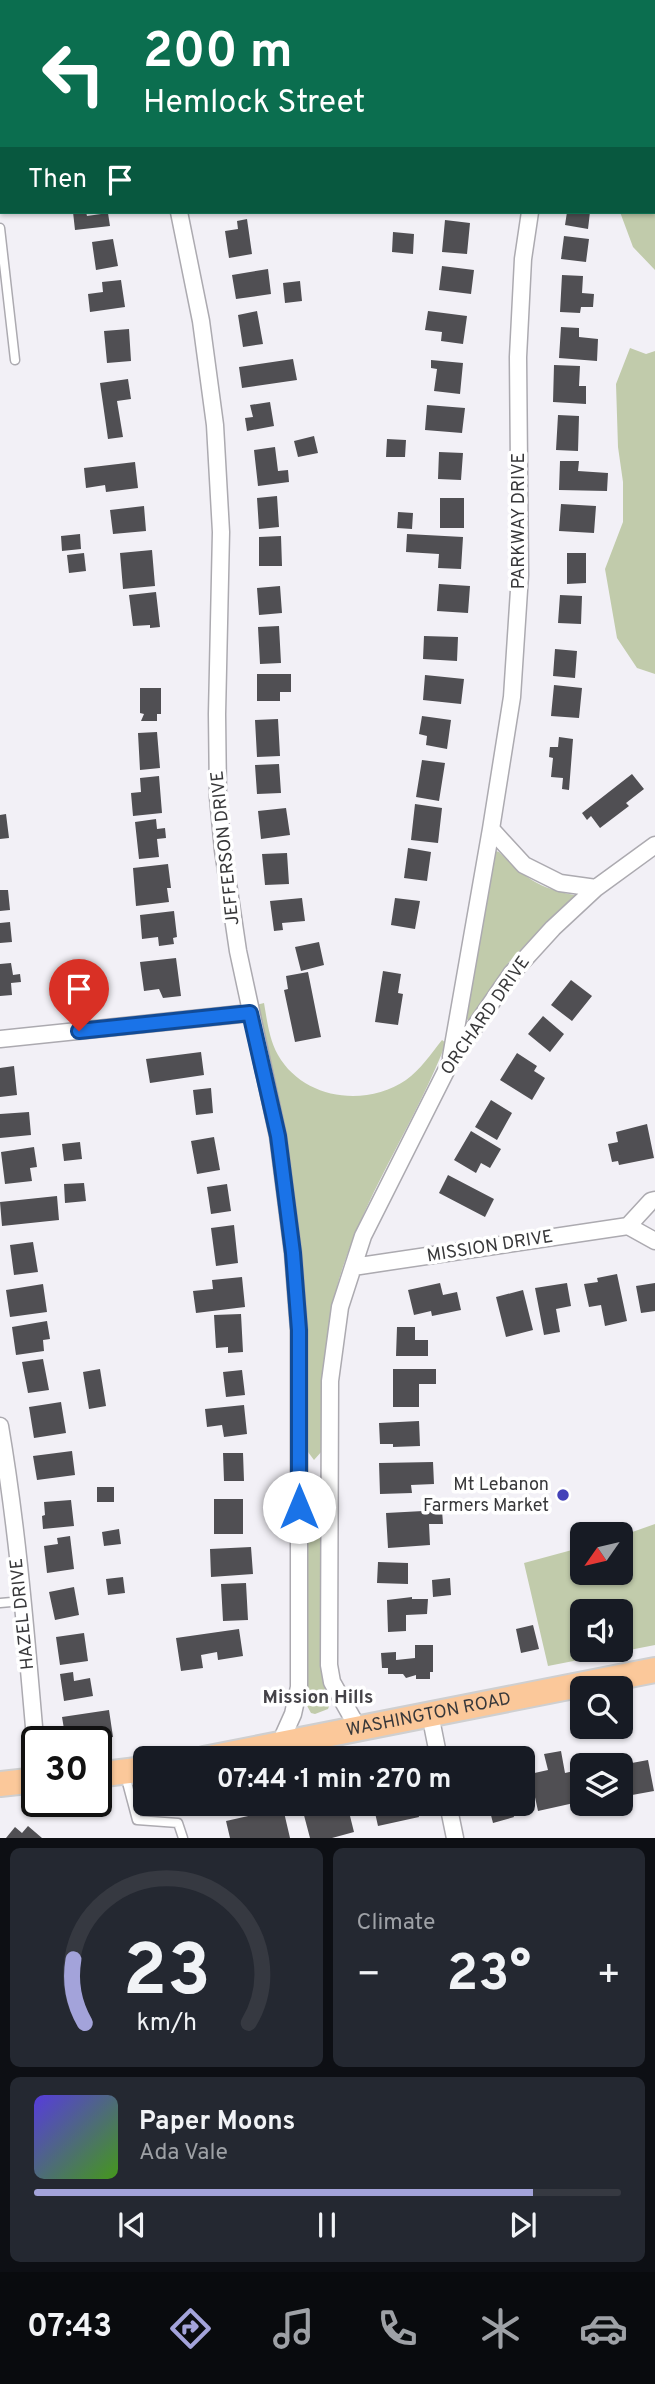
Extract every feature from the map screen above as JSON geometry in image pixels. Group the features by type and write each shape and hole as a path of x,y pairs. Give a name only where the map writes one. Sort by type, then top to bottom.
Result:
{"main road":[{"name":"WASHINGTON ROAD","path":"266,1746 655,1670"},
{"path":"112,1773 133,1771"},
{"path":"0,1784 21,1782"}],"street":[{"name":"JEFFERSON DRIVE","path":"179,214 201,321 215,425 221,532 217,715 219,797 231,907 250,1013 278,1136 293,1253 299,1330 299,1687 293,1714 280,1743"},
{"name":"PARKWAY DRIVE","path":"450,1063 512,697 520,575 518,357 523,259 530,214"},
{"path":"491,829 524,865 559,883 596,888"},
{"name":"ORCHARD DRIVE","path":"352,1267 363,1236 450,1063 511,974 553,928 596,888 655,845"},
{"path":"0,1039 250,1013"},
{"path":"655,1200 628,1226 655,1241"},
{"name":"MISSION DRIVE","path":"352,1267 628,1226"},
{"path":"352,1267 340,1307 332,1358 329,1665 332,1682 358,1728"},
{"name":"HAZEL DRIVE","path":"0,1426 23,1601 34,1726"},
{"path":"299,1482 330,1481"},
{"path":"430,1714 436,1746"},
{"path":"450,1816 455,1838"}],"lane":[{"path":"0,228 15,360"},
{"path":"0,1603 23,1601"},
{"path":"137,1816 137,1821 178,1823 183,1838"}],"green space":[{"path":"621,214 655,214 655,270 633,247"},
{"path":"630,348 646,354 655,351 655,674 637,668 617,638 605,569 623,522 616,384"},
{"path":"496,851 543,886 578,896 548,921 509,962 470,1021 466,1019"},
{"path":"264,1003 272,1043 289,1070 319,1090 336,1094 354,1096 390,1089 416,1072 442,1040 446,1043 422,1098 368,1205 345,1261 328,1331 322,1451 314,1460 308,1452 306,1317 297,1224 256,1005"},
{"path":"315,1505 322,1513 321,1665 331,1701 328,1709 315,1714 311,1713 306,1704 307,1512"},
{"path":"655,1524 655,1645 633,1649 633,1599 570,1599 570,1662 548,1666 524,1563 570,1551 570,1586 634,1586 634,1531"}],"building":[{"path":"73,214 108,214 110,226 75,230"},
{"path":"567,214 590,214 588,229 565,225"},
{"path":"247,219 252,254 229,258 225,231 238,229 237,221"},
{"path":"445,220 470,223 467,254 442,252"},
{"path":"393,232 414,234 413,254 392,252"},
{"path":"564,236 589,239 586,262 561,259"},
{"path":"113,239 118,266 96,270 92,242"},
{"path":"442,266 474,270 471,294 439,290"},
{"path":"268,269 271,294 236,299 232,275"},
{"path":"562,275 583,276 582,293 594,294 593,307 581,307 580,313 560,312"},
{"path":"121,280 125,307 90,312 88,294 103,292 102,282"},
{"path":"300,281 302,301 285,303 283,283"},
{"path":"257,311 263,344 243,347 238,315"},
{"path":"428,311 467,316 463,344 441,341 442,332 425,330"},
{"path":"561,327 579,328 579,337 598,339 597,361 559,358"},
{"path":"129,329 131,361 107,363 104,331"},
{"path":"293,359 297,380 242,388 239,367"},
{"path":"431,360 463,363 460,394 434,391 437,369 431,368"},
{"path":"554,365 580,366 579,386 586,386 586,404 553,402"},
{"path":"128,379 131,399 117,401 123,437 108,439 100,383"},
{"path":"270,402 274,426 247,431 245,418 253,417 250,405"},
{"path":"427,405 465,408 462,433 425,430"},
{"path":"558,415 579,416 578,451 556,450"},
{"path":"314,436 318,453 298,457 294,441"},
{"path":"387,439 406,440 405,457 386,457"},
{"path":"275,447 278,471 288,470 289,482 258,486 254,450"},
{"path":"439,452 463,453 461,480 438,479"},
{"path":"560,461 579,461 578,471 608,473 607,491 559,490"},
{"path":"135,462 138,488 106,492 105,485 86,488 84,468"},
{"path":"277,496 279,527 259,529 257,498"},
{"path":"440,498 464,498 464,528 440,528"},
{"path":"561,504 596,506 594,533 559,531"},
{"path":"144,506 146,531 113,534 110,510"},
{"path":"398,512 413,513 412,529 397,528"},
{"path":"80,534 81,549 62,551 61,536"},
{"path":"407,534 463,537 461,569 438,568 439,554 406,552"},
{"path":"281,536 282,566 259,566 259,537"},
{"path":"152,550 155,586 123,589 120,553"},
{"path":"84,553 86,571 69,573 67,555"},
{"path":"567,553 586,553 586,583 567,584"},
{"path":"439,584 470,586 468,613 437,611"},
{"path":"280,586 282,613 259,615 257,588"},
{"path":"156,592 160,627 133,626 129,595"},
{"path":"560,595 582,596 581,624 558,623"},
{"path":"279,626 281,663 260,664 258,627"},
{"path":"424,636 458,637 457,661 423,659"},
{"path":"555,649 577,651 575,678 553,676"},
{"path":"257,674 291,674 291,692 280,692 280,701 257,701"},
{"path":"425,675 464,679 461,704 423,700"},
{"path":"554,685 582,688 579,718 551,716"},
{"path":"140,688 161,688 161,714 157,714 157,721 141,721 144,714 140,713"},
{"path":"422,716 451,720 447,749 426,745 427,736 419,734"},
{"path":"278,719 280,756 257,757 255,720"},
{"path":"157,732 160,768 140,770 138,733"},
{"path":"559,737 573,739 569,790 562,789 563,778 551,777 553,758 549,757 550,747 558,747"},
{"path":"422,760 445,763 439,801 416,797"},
{"path":"279,764 281,793 257,794 255,765"},
{"path":"632,774 644,789 626,803 629,806 600,828 591,816 587,820 582,813"},
{"path":"159,776 162,813 133,816 131,793 141,792 140,778"},
{"path":"415,804 442,808 438,843 411,840"},
{"path":"286,808 290,835 261,839 258,811"},
{"path":"6,814 9,838 0,839 0,815"},
{"path":"156,819 157,829 165,828 166,838 157,839 159,857 139,859 135,822"},
{"path":"408,848 431,852 427,881 404,878"},
{"path":"287,853 289,884 265,885 262,854"},
{"path":"168,864 171,888 167,888 169,902 136,906 133,868"},
{"path":"0,890 8,890 10,910 0,911"},
{"path":"302,898 305,921 282,923 283,930 274,931 270,901"},
{"path":"395,898 420,901 415,929 391,925"},
{"path":"174,911 177,937 173,938 174,944 159,946 158,937 142,939 140,915"},
{"path":"10,922 12,942 0,943 0,923"},
{"path":"319,942 324,965 301,971 295,947"},
{"path":"176,958 181,996 163,998 159,989 144,991 140,962"},
{"path":"11,963 13,975 20,974 21,982 11,983 12,995 0,996 0,964"},
{"path":"383,971 401,974 398,993 403,994 398,1025 375,1022"},
{"path":"308,972 321,1037 295,1042 284,990 288,989 286,976"},
{"path":"571,980 592,996 572,1021 551,1005"},
{"path":"543,1016 564,1034 550,1052 528,1034"},
{"path":"201,1052 204,1075 150,1083 146,1059"},
{"path":"517,1053 537,1066 534,1071 545,1078 532,1100 500,1080"},
{"path":"14,1066 17,1095 0,1097 0,1068"},
{"path":"211,1088 213,1113 196,1115 193,1090"},
{"path":"491,1100 512,1113 497,1140 475,1127"},
{"path":"29,1112 31,1135 0,1138 0,1114"},
{"path":"647,1124 654,1158 619,1165 618,1161 612,1162 608,1144 618,1142 616,1132"},
{"path":"471,1131 501,1149 490,1168 481,1163 476,1173 454,1160"},
{"path":"214,1137 220,1170 197,1174 191,1141"},
{"path":"80,1142 82,1159 64,1161 62,1144"},
{"path":"34,1147 37,1167 30,1168 32,1181 5,1184 1,1152"},
{"path":"448,1175 494,1199 485,1217 439,1193"},
{"path":"84,1183 86,1201 65,1203 64,1184"},
{"path":"227,1184 231,1211 211,1214 207,1187"},
{"path":"57,1196 59,1220 2,1226 0,1202"},
{"path":"234,1225 238,1263 216,1266 211,1228"},
{"path":"33,1242 38,1272 14,1275 10,1245"},
{"path":"617,1274 627,1321 605,1326 601,1305 589,1307 584,1284 598,1282 597,1278"},
{"path":"242,1277 245,1307 196,1313 193,1291 213,1289 212,1280"},
{"path":"440,1283 443,1295 457,1292 461,1310 432,1316 431,1311 414,1315 408,1290"},
{"path":"567,1283 571,1306 556,1309 560,1332 544,1335 535,1288"},
{"path":"655,1283 655,1311 641,1313 636,1286"},
{"path":"43,1284 47,1312 10,1317 6,1290"},
{"path":"523,1290 533,1330 506,1337 496,1297"},
{"path":"241,1314 243,1352 228,1353 228,1347 216,1348 214,1315"},
{"path":"47,1321 50,1339 43,1340 44,1351 16,1355 12,1327"},
{"path":"397,1327 415,1327 415,1340 428,1340 428,1356 396,1356"},
{"path":"43,1359 49,1390 28,1393 22,1362"},
{"path":"100,1369 106,1406 89,1409 83,1372"},
{"path":"393,1369 436,1369 436,1384 419,1384 419,1407 393,1407"},
{"path":"242,1370 245,1395 226,1397 223,1372"},
{"path":"61,1402 66,1433 34,1438 29,1407"},
{"path":"244,1405 247,1434 224,1437 222,1425 207,1427 205,1409"},
{"path":"419,1421 420,1446 393,1447 393,1444 380,1444 379,1423"},
{"path":"72,1451 75,1475 37,1480 33,1456"},
{"path":"223,1453 243,1453 244,1481 224,1481"},
{"path":"433,1462 434,1484 411,1485 412,1493 380,1494 379,1463"},
{"path":"97,1487 114,1487 114,1502 97,1502"},
{"path":"214,1499 243,1499 243,1534 214,1534"},
{"path":"71,1500 74,1526 43,1529 44,1502"},
{"path":"442,1510 443,1524 429,1524 430,1545 388,1548 386,1513"},
{"path":"119,1529 121,1544 104,1546 102,1532"},
{"path":"70,1536 74,1569 47,1573 44,1546 58,1544 57,1538"},
{"path":"251,1547 253,1574 211,1577 210,1549"},
{"path":"378,1562 408,1563 408,1584 377,1583"},
{"path":"123,1577 125,1593 108,1595 106,1579"},
{"path":"450,1578 451,1595 433,1597 432,1580"},
{"path":"246,1583 248,1620 223,1621 221,1584"},
{"path":"74,1587 79,1615 55,1620 49,1592"},
{"path":"412,1597 428,1599 427,1614 406,1615 406,1631 388,1632 387,1600"},
{"path":"533,1625 539,1649 521,1653 516,1629"},
{"path":"239,1629 243,1656 218,1660 217,1652 201,1655 203,1668 181,1671 176,1638"},
{"path":"84,1633 88,1661 60,1665 56,1637"},
{"path":"415,1645 433,1645 433,1672 430,1672 430,1679 416,1679 416,1675 406,1678 403,1674 388,1674 388,1668 382,1668 381,1653 396,1652 396,1660 415,1658"},
{"path":"73,1672 74,1681 90,1678 93,1696 64,1701 60,1674"},
{"path":"109,1710 111,1726 64,1726 62,1717"},
{"path":"561,1751 565,1773 570,1772 570,1804 538,1811 535,1773 548,1770 544,1754"},
{"path":"648,1760 654,1791 633,1795 633,1763"},
{"path":"248,1816 285,1816 290,1838 230,1838 226,1821"},
{"path":"304,1816 350,1816 354,1832 332,1838 310,1838"},
{"path":"376,1816 419,1816 419,1817 378,1826"},
{"path":"491,1816 514,1816 514,1817 493,1823"},
{"path":"28,1826 42,1838 6,1838 15,1827 22,1833"}],"place":[{"name":"Mt Lebanon Farmers Market","path":"563,1495"}],"district":[{"name":"Mission Hills","path":"318,1698"}],"route":[{"path":"79,1031 250,1013 278,1136 293,1253 299,1330 299,1507"}]}
